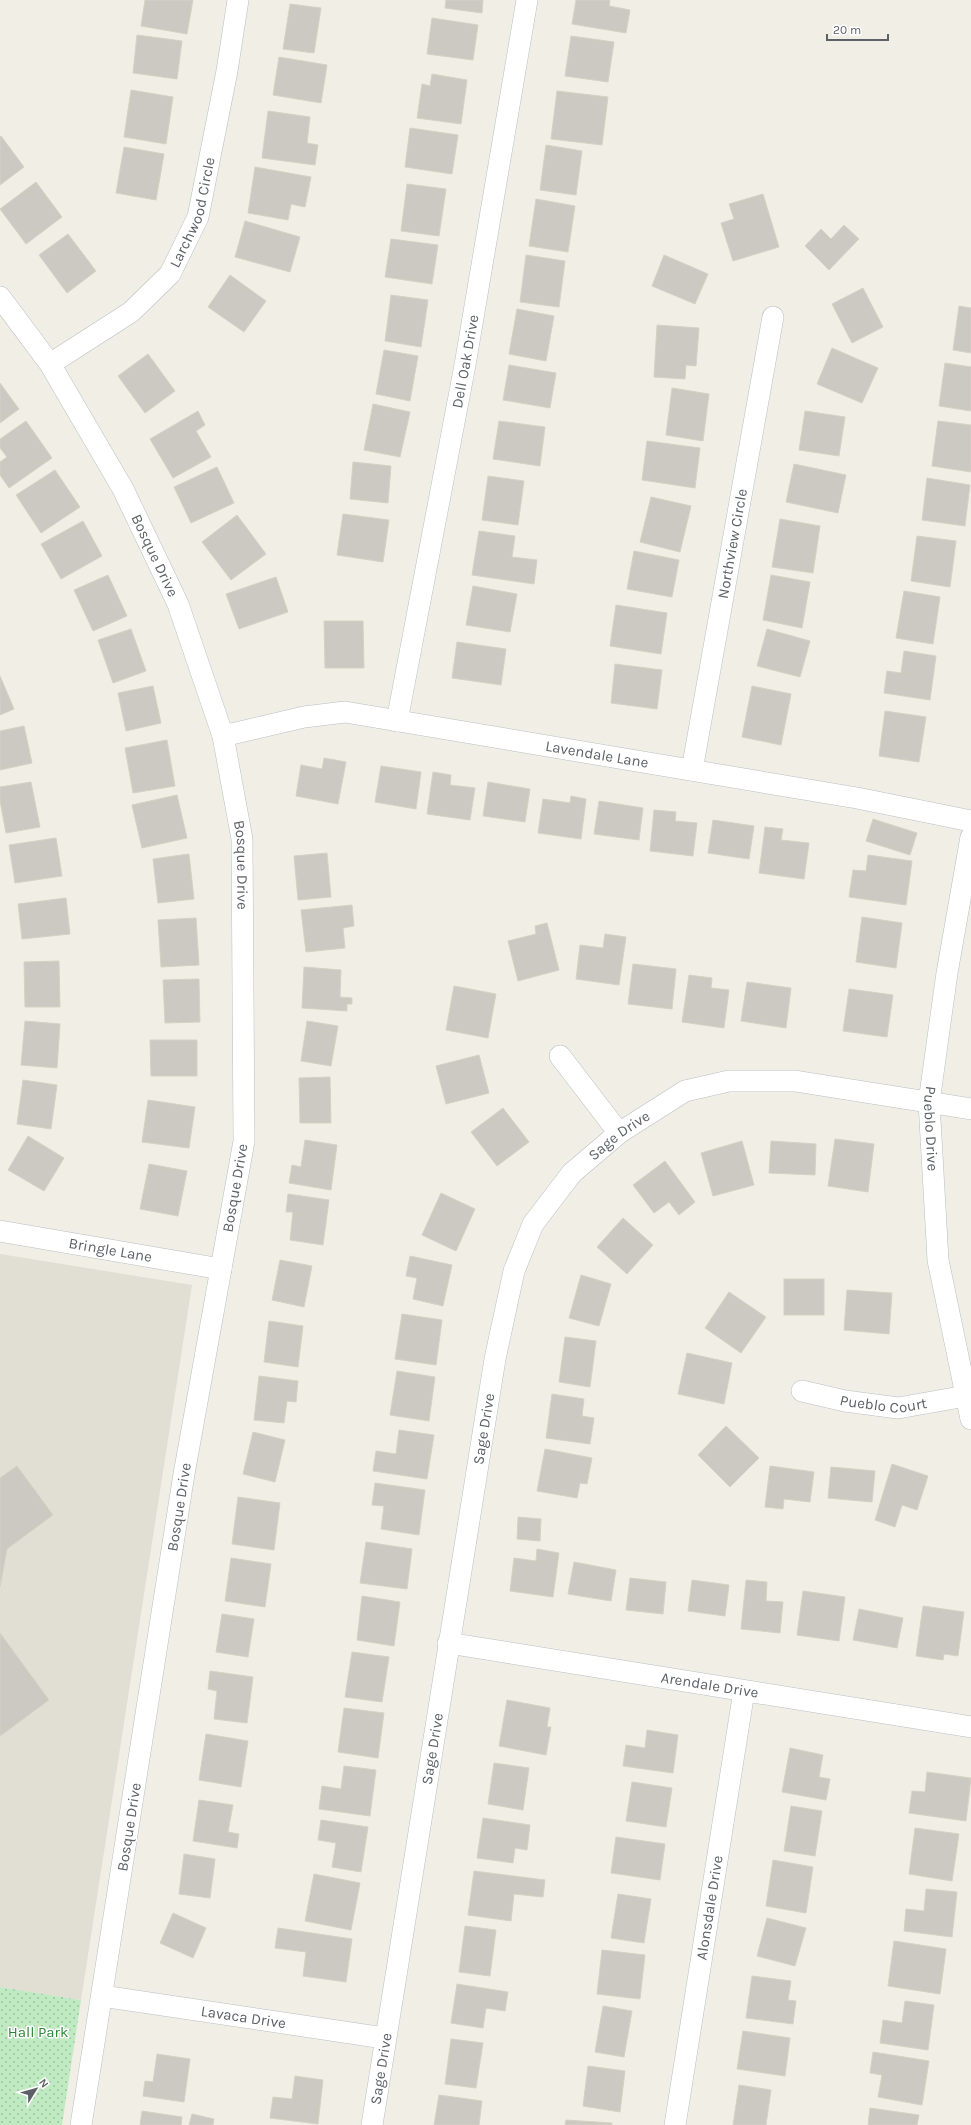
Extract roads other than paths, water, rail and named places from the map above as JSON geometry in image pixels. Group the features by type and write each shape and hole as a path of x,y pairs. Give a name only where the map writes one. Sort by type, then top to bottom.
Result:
{"street":[{"name":"Larchwood Circle","path":"50,364 131,312 170,274 198,217 227,71 238,0"},
{"name":"Dell Oak Drive","path":"398,721 465,365 527,0"},
{"name":"Bosque Drive","path":"0,298 50,364 123,489 178,604 223,736 242,839 244,1141 184,1474 81,2125"},
{"name":"Northview Circle","path":"692,770 773,317"},
{"name":"Lavendale Lane","path":"223,736 304,717 345,712 857,798 971,821"},
{"name":"Pueblo Drive","path":"971,837 947,973 929,1102 938,1260 971,1419"},
{"path":"560,1056 619,1133"},
{"name":"Sage Drive","path":"372,2125 384,2038 495,1359 514,1271 533,1224 572,1173 619,1133 685,1091 729,1081 795,1081 971,1108"},
{"name":"Bringle Lane","path":"0,1231 220,1269"},
{"name":"Pueblo Court","path":"802,1390 845,1401 898,1408 966,1396"},
{"name":"Arendale Drive","path":"448,1643 971,1727"},
{"name":"Alonsdale Drive","path":"675,2125 744,1691"},
{"name":"Lavaca Drive","path":"102,1996 384,2038"}],"park label":[{"name":"Hall Park","path":"38,2032"}]}
